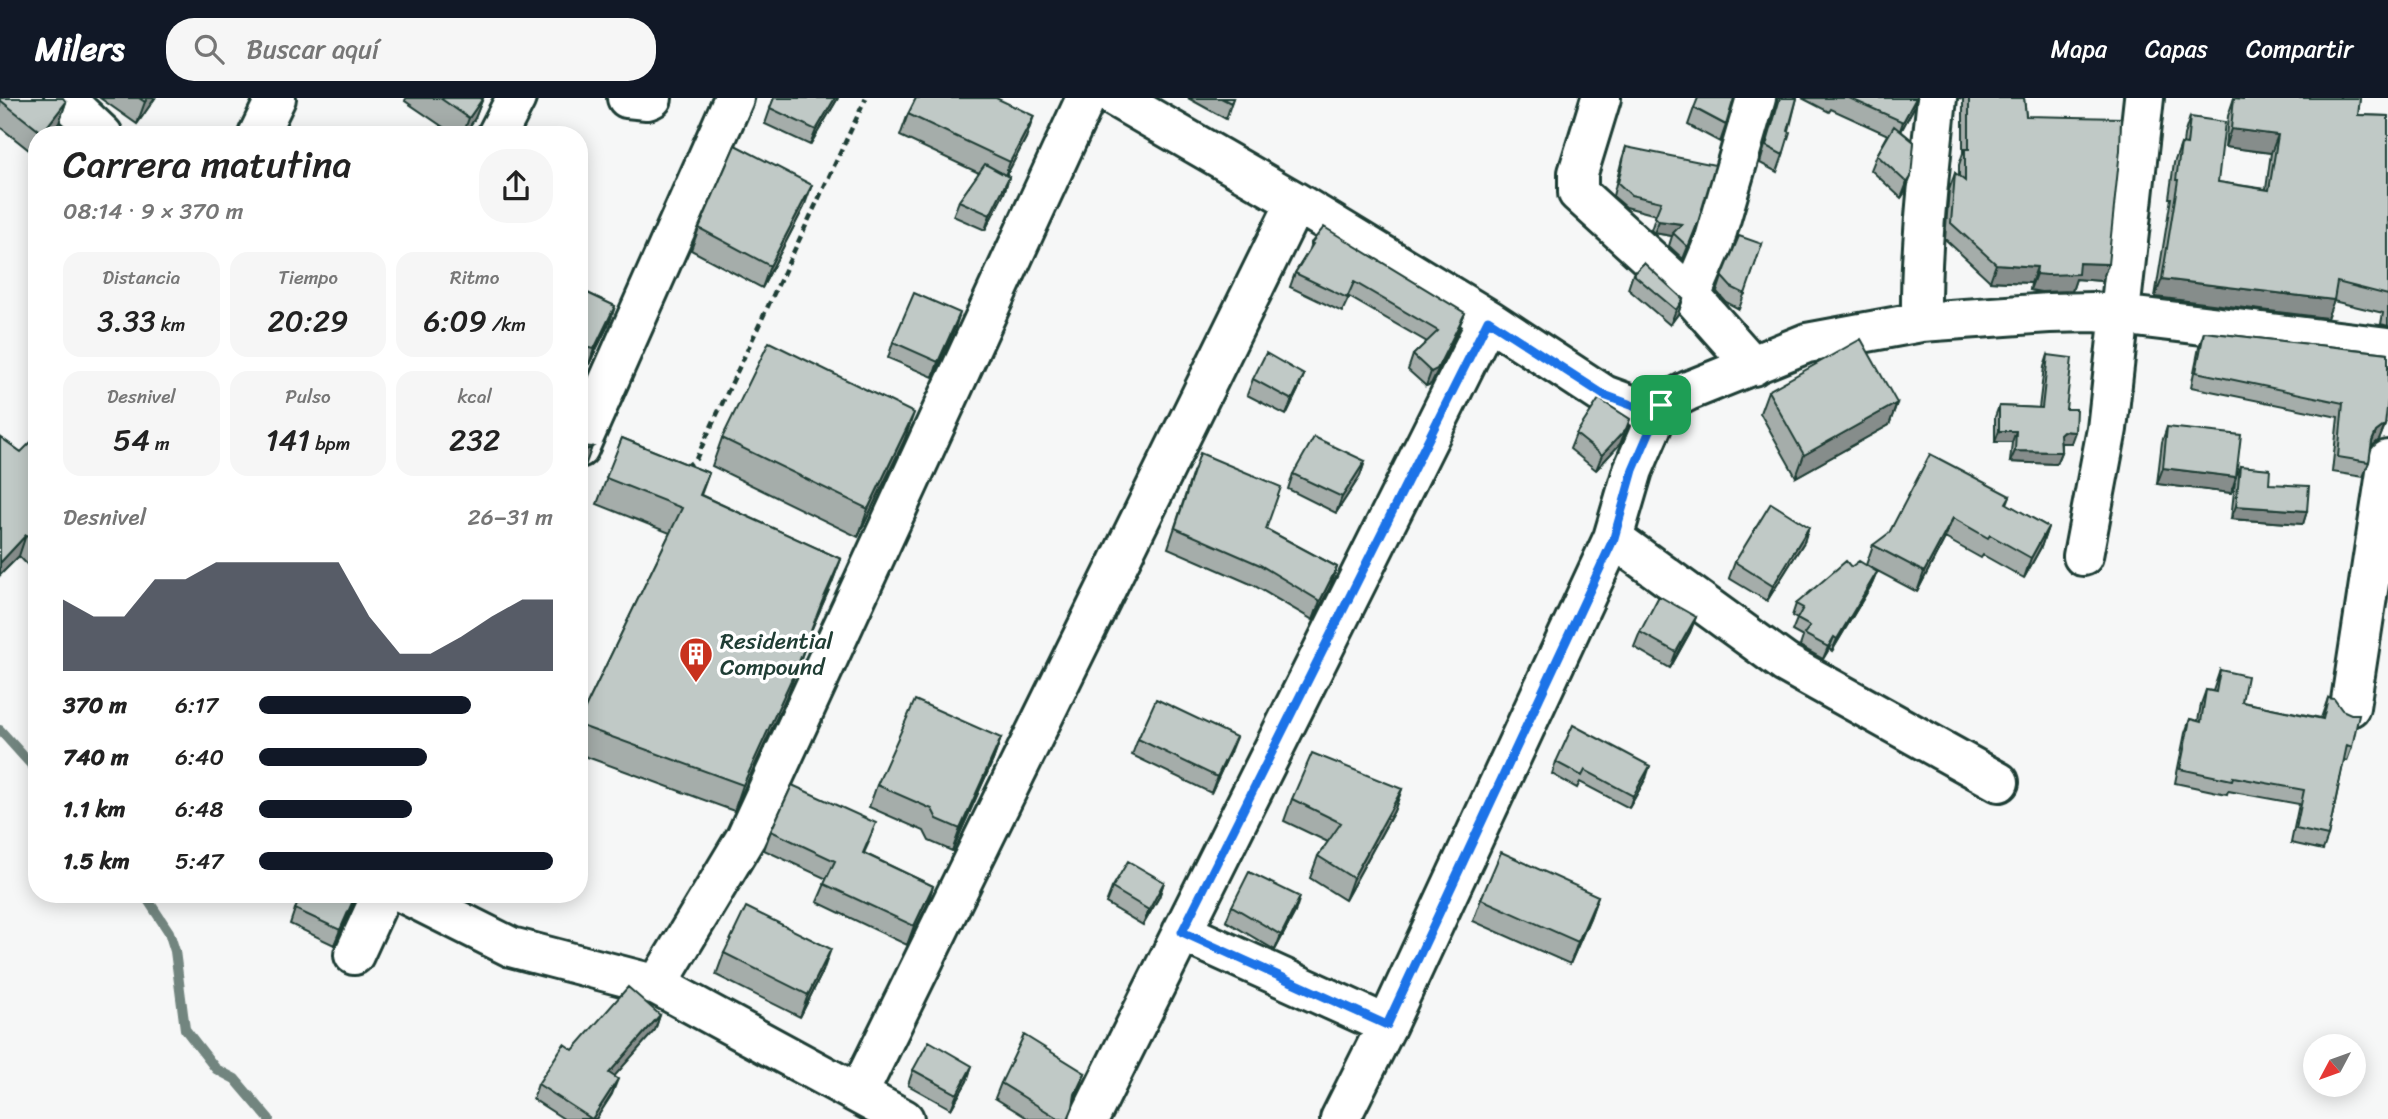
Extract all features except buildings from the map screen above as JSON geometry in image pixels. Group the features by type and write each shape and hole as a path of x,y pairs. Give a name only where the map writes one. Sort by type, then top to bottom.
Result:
{"street":[{"path":"64,98 94,126"},
{"path":"262,126 276,98"},
{"path":"502,126 516,98"},
{"path":"627,98 652,98"},
{"path":"588,429 734,98"},
{"path":"657,985 746,837 1086,98"},
{"path":"1116,98 1296,202 1604,395 1634,406 1661,405 1688,391 1807,344 1921,322 2094,312 2388,347"},
{"path":"1601,98 1578,173 1578,193 1691,296 1753,366"},
{"path":"1691,296 1714,242 1756,98"},
{"path":"1921,322 1920,273 1937,98"},
{"path":"2083,555 2107,429 2144,98"},
{"path":"858,1094 1296,202"},
{"path":"1089,1119 1488,320"},
{"path":"1340,1119 1387,1025 1614,538 1633,470 1661,405"},
{"path":"2350,707 2388,460"},
{"path":"1614,538 1785,663 1999,782"},
{"path":"354,955 378,903"},
{"path":"423,903 511,947 657,985 904,1119"},
{"path":"1182,932 1387,1025"}],"path":[{"path":"680,472 696,459 866,98"}],"waterway":[{"path":"0,730 28,761"},
{"path":"150,903 169,932 175,951 185,1029 216,1069 235,1079 269,1119"}],"place":[{"name":"Residential Compound","path":"696,684"}],"route":[{"path":"1488,320 1604,395 1634,406 1661,405 1633,470 1614,538 1387,1025 1182,932 1488,320"}]}
